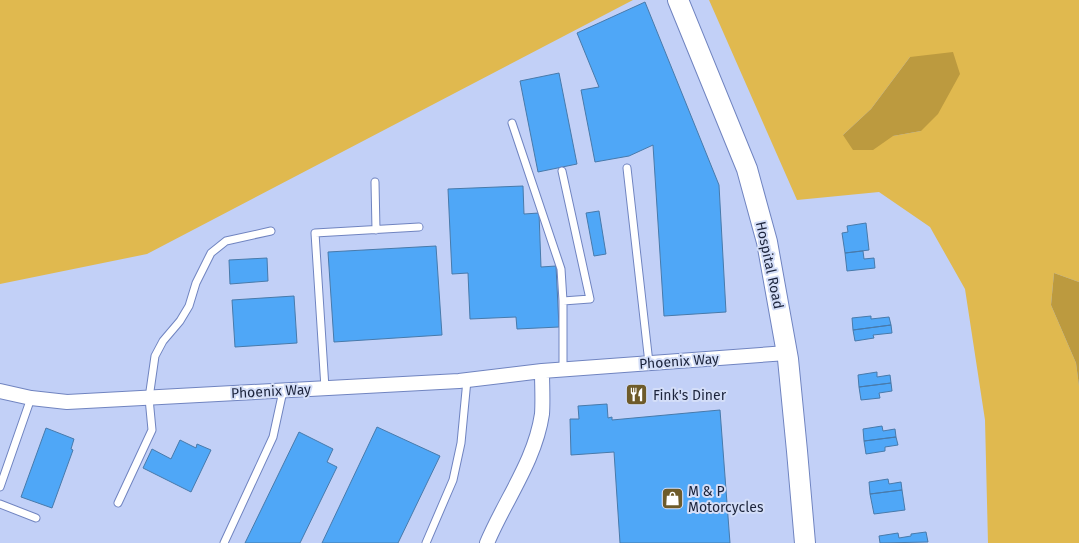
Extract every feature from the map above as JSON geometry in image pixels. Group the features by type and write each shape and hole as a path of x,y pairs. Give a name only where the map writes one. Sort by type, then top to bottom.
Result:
{"street":[{"name":"Hospital Road","path":"678,0 747,169 767,242 787,353 805,543"},
{"name":"Phoenix Way","path":"0,391 31,398 66,402 150,398 467,380 542,371 787,353"},
{"path":"488,543 535,442 542,414 542,371"}],"lane":[{"path":"512,122 561,269 563,370"},
{"path":"628,168 649,363"},
{"path":"562,171 590,298 563,301"},
{"path":"375,182 376,230"},
{"path":"325,388 315,233 419,227"},
{"path":"118,503 152,430 150,398 155,356 163,341 189,306 196,283 211,253 226,241 271,231"},
{"path":"426,543 454,480 462,443 467,380"},
{"path":"224,543 273,437 283,390"},
{"path":"0,487 31,398"},
{"path":"0,504 36,518"}],"shaded area":[{"path":"0,0 633,0 147,254 0,284"},
{"path":"709,0 1079,0 1079,282 1054,273 1051,305 1076,363 1079,386 1079,543 988,543 985,420 965,289 930,227 879,192 797,200","holes":["910,57 921,131 893,136 843,135 871,109"]},
{"path":"953,52 960,74 938,114 921,131 893,136 873,150 853,150 843,135 871,109 910,57"},
{"path":"1054,273 1079,282 1079,386 1076,363 1051,305"}],"building":[{"path":"645,2 719,185 726,312 664,316 653,145 629,156 595,162 581,90 599,87 577,33"},
{"path":"559,73 577,164 538,172 520,81"},
{"path":"523,186 524,214 539,213 541,267 556,266 559,327 517,329 516,317 470,319 468,273 452,274 448,189"},
{"path":"599,211 606,254 594,256 586,213"},
{"path":"866,223 869,250 845,253 842,233 848,232 847,226"},
{"path":"436,246 442,335 334,342 328,252"},
{"path":"863,251 864,259 874,258 875,268 847,271 845,253"},
{"path":"267,258 268,281 230,284 229,260"},
{"path":"294,296 297,343 235,347 232,300"},
{"path":"871,316 871,319 889,317 891,325 853,330 852,318"},
{"path":"891,325 892,333 873,335 874,338 855,341 853,330"},
{"path":"877,372 877,377 890,375 891,383 859,387 858,375"},
{"path":"891,383 892,391 879,393 880,398 861,400 859,387"},
{"name":"M & P Motorcycles","path":"607,404 608,418 612,417 612,420 720,410 730,543 620,543 614,452 571,455 570,419 579,419 578,406"},
{"path":"882,426 883,431 895,429 896,437 864,441 863,429"},
{"path":"377,427 440,456 398,543 322,543"},
{"path":"46,428 74,439 71,449 73,450 52,508 21,497"},
{"path":"299,432 333,449 327,462 337,467 300,543 245,543"},
{"path":"896,437 898,445 885,447 885,451 866,454 864,441"},
{"path":"180,440 196,448 197,444 211,450 191,492 143,468 152,449 171,459"},
{"path":"888,479 889,484 901,482 902,490 870,494 869,482"},
{"path":"902,490 905,510 874,514 870,494"},
{"path":"926,532 928,542 880,543 879,536 898,533 899,538"}],"place":[{"name":"Fink's Diner","path":"637,395"},
{"name":"M & P Motorcycles","path":"672,499"}]}
